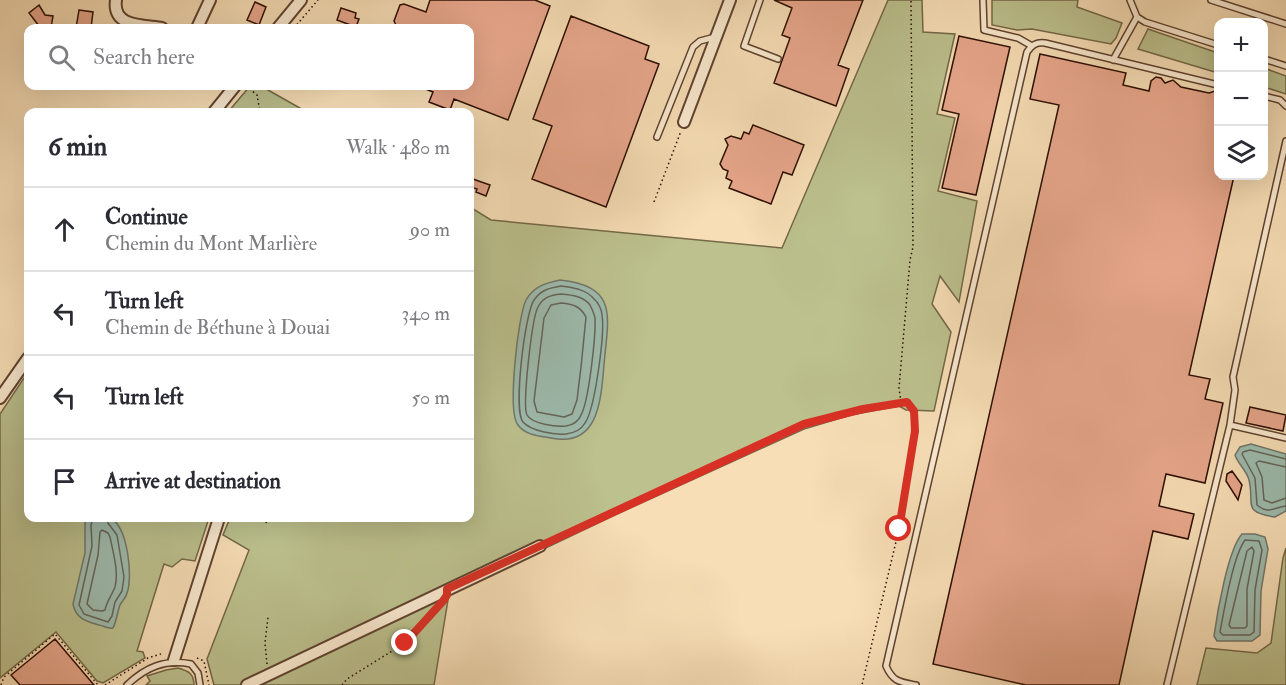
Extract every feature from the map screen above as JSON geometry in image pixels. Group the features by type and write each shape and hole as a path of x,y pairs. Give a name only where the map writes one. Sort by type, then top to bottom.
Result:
{"street":[{"path":"116,0 115,9 118,16 125,22 137,24"},
{"path":"199,24 210,0"},
{"path":"282,24 301,0"},
{"path":"684,122 730,0"},
{"path":"217,108 232,90"},
{"path":"0,398 24,364"},
{"path":"174,660 218,522"},
{"path":"247,685 540,546"}],"lane":[{"path":"760,0 744,46 778,58"},
{"path":"983,0 984,30 1018,38 1032,46"},
{"path":"1130,0 1137,17 1145,22 1214,44"},
{"path":"1211,0 1286,24"},
{"path":"1113,60 1137,17"},
{"path":"657,137 693,47 700,41 716,37"},
{"path":"916,685 891,676 886,666 1027,52 1038,42 1045,43 1214,84"},
{"path":"1268,61 1286,66"},
{"path":"1268,97 1280,100 1286,106"},
{"path":"1167,685 1230,425 1235,390 1233,377 1286,141"},
{"path":"1230,425 1286,438"},
{"path":"127,685 135,677 151,668 174,660 191,664 198,673 200,685"}],"path":[{"path":"297,24 318,0"},
{"path":"901,403 900,376 913,247 911,0"},
{"path":"250,90 257,95 259,108"},
{"path":"654,202 684,122"},
{"path":"540,546 804,424 863,409 907,402 914,411 915,431 910,463 899,529 862,685"},
{"path":"342,685 347,679 405,643 443,601 447,595 447,589"},
{"path":"268,617 265,643 267,664 271,674"},
{"path":"1,685 4,677 55,634 98,685"}],"green space":[{"path":"888,0 922,0 923,32 955,34 937,114 955,118 938,191 977,201 959,302 940,276 932,304 951,332 934,411 906,410 899,406 851,415 804,429 449,594 434,685 214,685 207,659 249,550 223,535 228,522 474,522 474,209 491,220 782,248"},
{"path":"992,0 1078,0 1077,7 1122,23 1111,44 1032,29 1017,30 992,25"},
{"path":"1148,29 1214,52 1214,72 1138,49"},
{"path":"1268,69 1286,76 1286,94 1268,88"},
{"path":"247,90 268,90 300,108 231,108"},
{"path":"24,378 24,522 208,522 195,561 182,559 172,567 164,564 137,651 143,652 145,658 103,683 97,681 56,632 0,678 0,414"},
{"path":"1286,548 1286,685 1197,685 1206,648 1257,653 1271,643"},
{"path":"178,668 190,673 194,685 146,685 150,681 147,676"}],"water":[{"path":"560,280 577,283 599,294 607,313 608,325 600,400 596,414 590,426 581,435 568,439 542,437 524,431 518,425 513,402 517,343 526,300 537,288"},
{"path":"1251,444 1286,454 1286,511 1275,517 1264,515 1253,509 1248,477 1235,455 1240,447"},
{"path":"115,522 122,532 128,553 129,586 113,628 82,619 74,609 73,604 85,553 85,523"},
{"path":"1242,534 1265,537 1268,549 1261,591 1260,635 1252,641 1217,641 1214,636 1224,582 1232,553"}],"building":[{"path":"430,0 535,0 550,6 508,120 454,99 451,108 429,102 433,92 428,90 474,90 474,24 396,24 394,21 400,5 404,4 426,12"},
{"path":"774,0 863,0 838,65 849,69 836,106 774,83 790,38 782,35 792,8"},
{"path":"255,2 266,7 259,24 247,20"},
{"path":"39,5 45,15 53,16 52,24 37,24 29,13"},
{"path":"341,8 356,13 355,18 359,19 357,24 348,24 337,20"},
{"path":"79,10 93,12 92,24 77,24"},
{"path":"571,16 649,46 645,59 659,64 606,207 532,179 552,126 533,119"},
{"path":"959,36 1010,47 976,195 942,188 959,114 942,110"},
{"path":"1040,54 1126,73 1123,85 1149,91 1151,81 1156,77 1161,78 1165,83 1173,80 1181,87 1209,93 1214,91 1214,180 1233,180 1189,375 1210,379 1205,399 1223,403 1205,483 1166,474 1159,506 1194,514 1188,539 1153,531 1119,685 1026,685 933,664 1059,105 1030,99"},
{"path":"753,125 804,145 792,175 783,172 771,204 729,188 732,181 726,178 728,171 720,164 728,145 725,139 731,136 741,139 744,132 749,134"},
{"path":"474,179 490,185 486,196 476,192 477,189 474,188"},
{"path":"1250,407 1286,415 1283,431 1246,423"},
{"path":"1232,471 1242,485 1238,500 1226,481 1227,474"},
{"path":"55,639 94,685 20,685 11,675"}],"route":[{"path":"405,643 443,601 447,595 447,589 804,424 863,409 907,402 914,411 915,431 899,529"}]}
